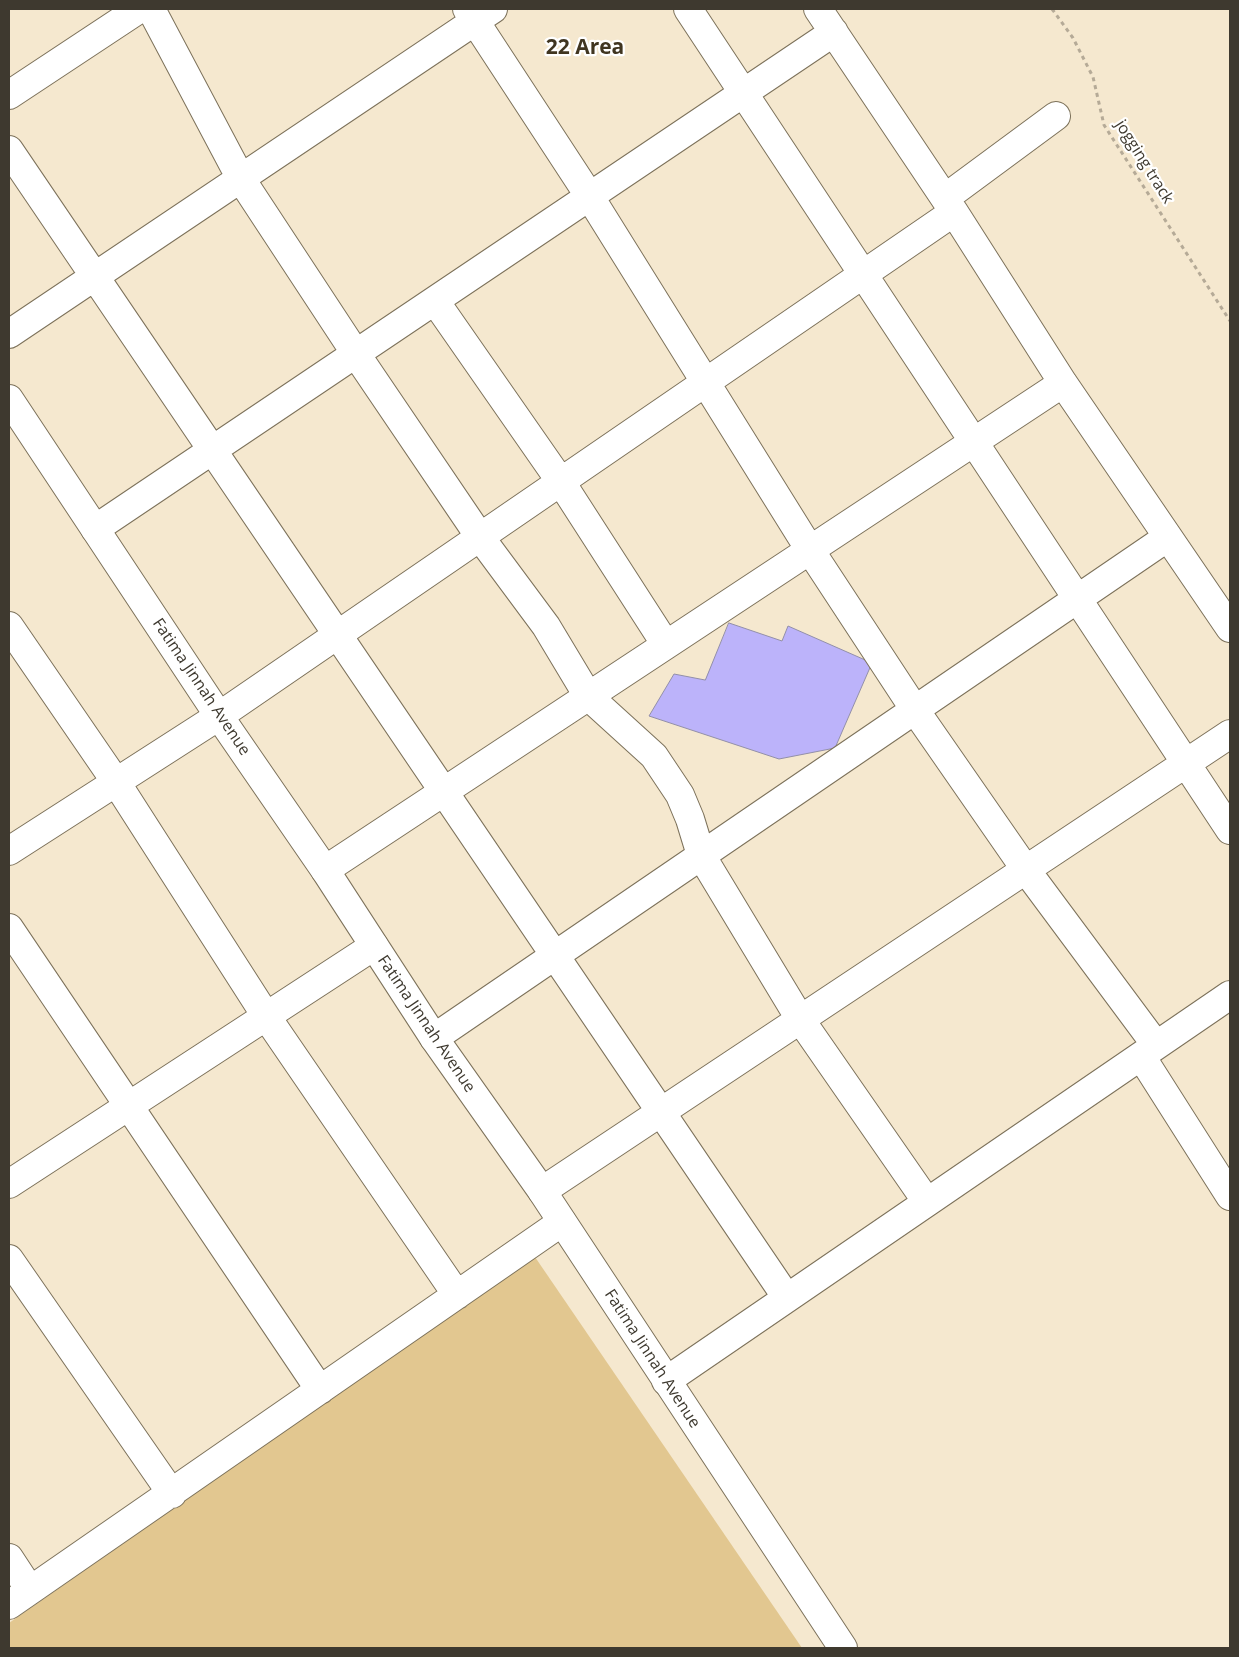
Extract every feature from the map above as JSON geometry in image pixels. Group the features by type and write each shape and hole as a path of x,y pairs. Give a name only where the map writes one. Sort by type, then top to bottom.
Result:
{"street":[{"path":"9,95 139,9"},
{"path":"151,9 241,179 356,354 480,537 546,626 588,696 654,756 680,796 690,819 701,855 800,1019 927,1202"},
{"path":"688,9 1230,830"},
{"path":"818,9 949,205 1063,383 1230,628"},
{"path":"9,334 241,179 478,13 810,550 915,710 1148,1051 1230,1196"},
{"path":"95,529 834,32"},
{"path":"9,851 219,716 864,274 1056,116"},
{"path":"9,150 788,1298"},
{"path":"435,301 561,482 666,645"},
{"path":"324,870 1063,383"},
{"name":"Fatima Jinnah Avenue","path":"12,412 95,529 324,870 434,1038 542,1190 843,1648"},
{"path":"434,1038 1168,537"},
{"path":"9,626 116,782 266,1016 457,1295"},
{"path":"542,1190 1230,734"},
{"path":"9,928 320,1390"},
{"path":"9,1184 374,946"},
{"path":"666,1381 1230,995"},
{"path":"9,1558 19,1598 172,1494 562,1222"},
{"path":"9,1259 172,1494"}],"path":[{"name":"jogging track","path":"1052,9 1073,38 1093,77 1104,125 1230,321"}],"shaded area":[{"path":"535,1257 802,1648 9,1648 9,1623"}],"building":[{"path":"729,623 782,641 788,626 872,663 835,748 779,759 649,716 674,674 705,680"}],"district":[{"name":"22 Area","path":"585,48"}]}
